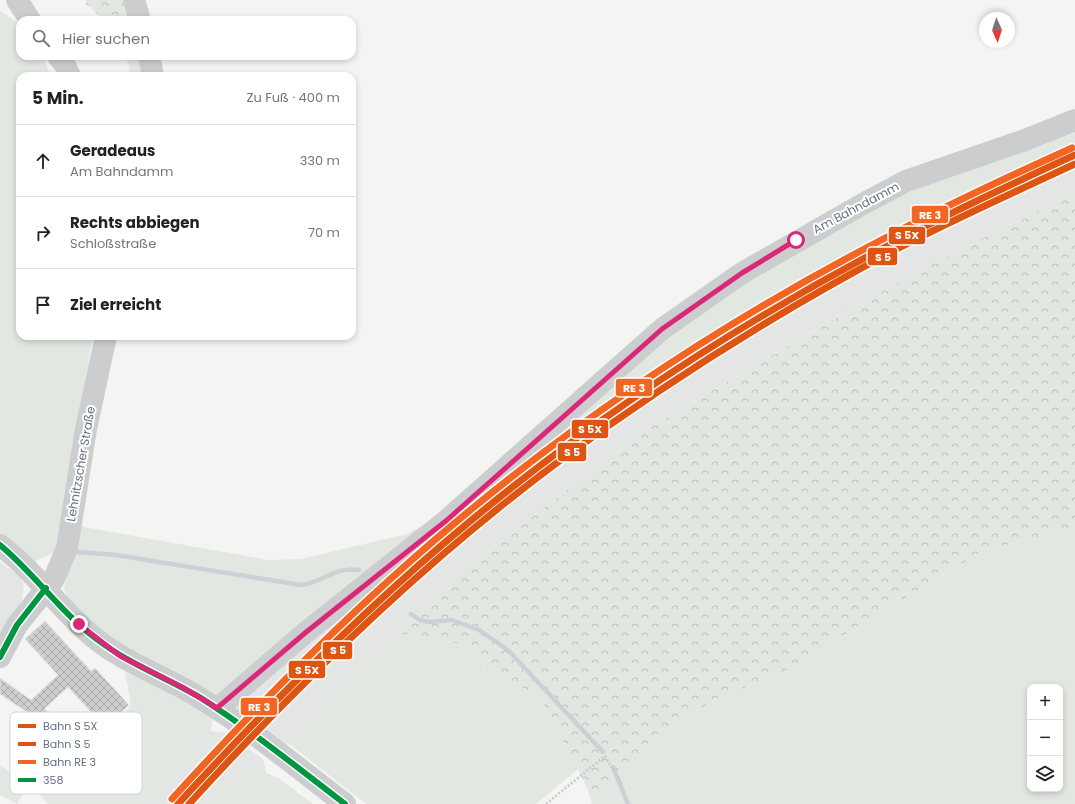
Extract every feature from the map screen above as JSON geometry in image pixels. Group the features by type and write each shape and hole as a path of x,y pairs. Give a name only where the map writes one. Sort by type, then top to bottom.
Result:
{"street":[{"path":"17,0 27,16"},
{"path":"134,0 139,16"},
{"path":"61,60 68,72"},
{"path":"150,60 152,72"},
{"name":"Am Bahndamm","path":"217,708 305,633 447,520 662,329 689,309 742,273 796,240 906,181 1025,140 1075,120"},
{"name":"Lehnitzscher Straße","path":"0,657 17,625 54,579 67,548 86,428 105,340"},
{"path":"0,545 19,559 79,624 120,656 182,687 217,708 345,804"}],"path":[{"path":"546,804 605,756 622,784"}],"shaded area":[{"path":"1075,127 1075,193 971,244 865,301 647,429 459,573 400,633 381,646 322,704 291,745 274,741 232,712 233,701 663,333"},
{"path":"0,562 21,577 24,588 22,599 0,640"},
{"path":"211,731 228,733 264,760 266,774 238,804 150,804"}],"green space":[{"path":"86,0 128,0 132,16 100,16 86,4"},
{"path":"0,11 16,21 16,60 44,60 49,72 16,72 16,340 92,340 55,552 34,562 0,536"},
{"path":"126,60 143,60 145,72 130,72 129,65"},
{"path":"1075,127 1075,147 938,209 756,308 683,357 529,465 527,454 663,333 859,210"},
{"path":"1075,193 1075,527 983,551 785,671 718,699 661,731 590,797 584,781 539,696 489,672 463,644 400,633 459,573 647,429 865,301 971,244"},
{"path":"427,523 223,693 210,696 127,654 69,601 64,589 78,526 268,560 301,559 407,534"},
{"path":"1075,527 1075,804 592,804 590,797 661,731 718,699 785,671 983,551"},
{"path":"400,633 463,644 489,672 539,696 578,769 536,804 366,804 291,745 322,704 381,646"},
{"path":"125,672 181,697 213,717 211,731 150,804 48,804 39,794 142,794 142,712 125,712 131,705"},
{"path":"0,765 10,772 10,794 23,794 17,804 0,795"},
{"path":"255,768 278,778 313,804 210,804 242,770"}],"building":[{"path":"45,621 91,671 95,668 129,705 121,712 91,712 68,687 44,709 48,712 27,712 0,694 0,678 31,700 58,675 25,639"}],"waterway":[{"path":"77,552 116,555 301,585 309,584 343,570 359,570"},
{"path":"411,614 420,620 428,622 452,620 479,630 508,650 603,752"},
{"path":"613,767 628,804"}],"transit line":[{"path":"172,799 276,689 386,583 462,517 563,438 668,365 777,297 934,213 1072,148"},
{"path":"178,804 282,694 392,589 468,523 517,483 568,445 673,372 782,304 916,231 1075,155"},
{"path":"189,804 274,713 318,669 409,584 504,503 595,435 720,351 851,274 940,227 1075,164"},
{"name":"358","path":"0,545 25,568 72,618 98,640 122,656 201,698 220,710 345,804"},
{"name":"358","path":"0,657 17,625 46,588"}],"route":[{"path":"79,624 120,656 182,687 217,708 305,633 447,520 662,329 742,273 796,240"}]}
